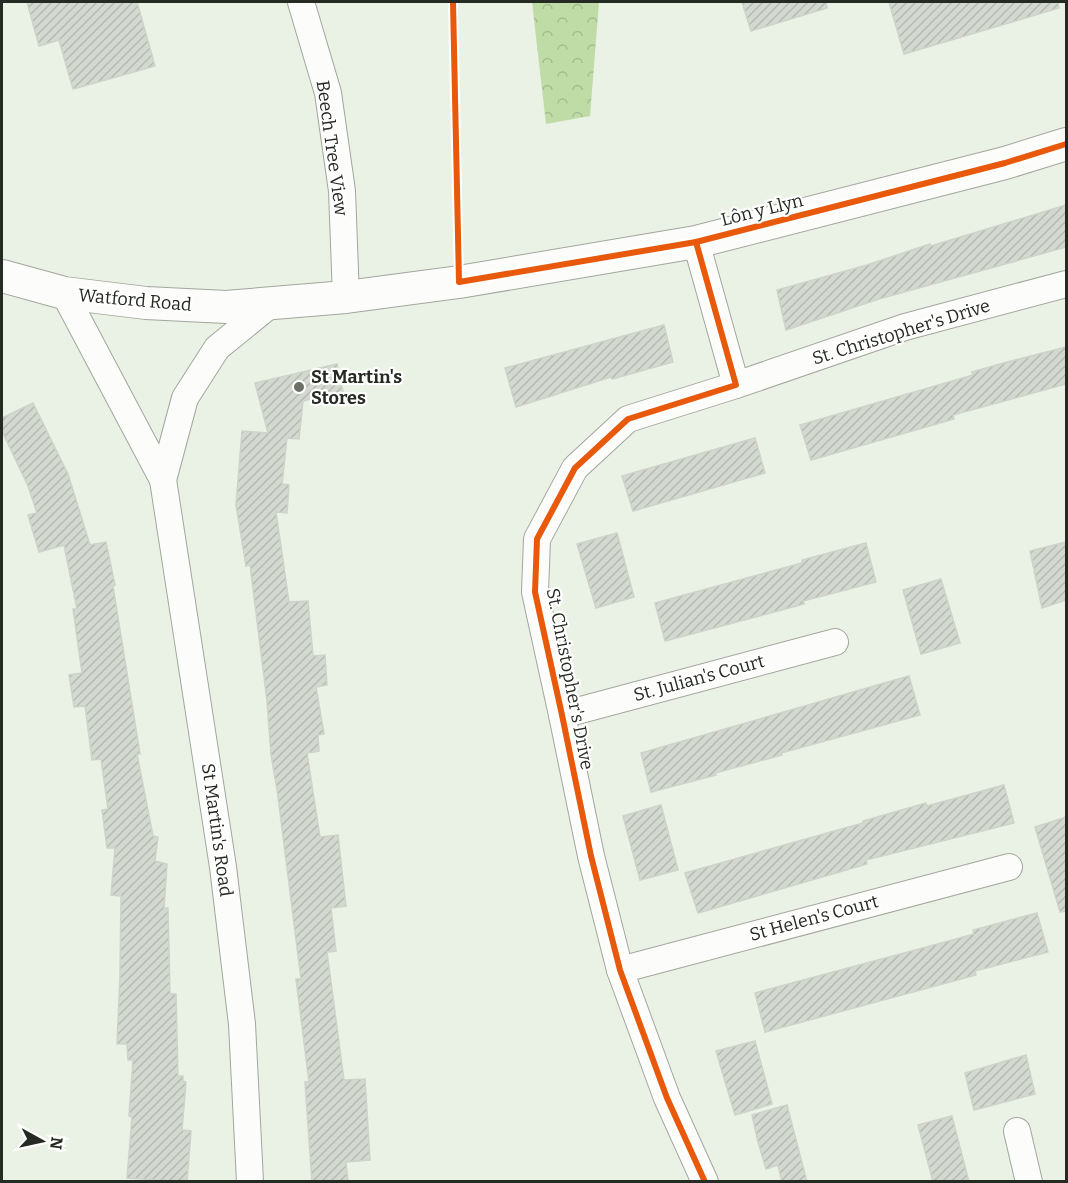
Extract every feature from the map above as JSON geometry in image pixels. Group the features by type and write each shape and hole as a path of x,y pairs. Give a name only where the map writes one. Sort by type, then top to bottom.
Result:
{"street":[{"name":"Beech Tree View","path":"301,2 328,93 342,190 346,297"},
{"name":"Lôn y Llyn","path":"271,304 459,282 696,242 1005,163 1066,144"},
{"path":"696,242 736,385"},
{"name":"Watford Road","path":"2,276 64,293 226,307 271,304"},
{"name":"St. Christopher's Drive","path":"705,1182 666,1098 620,970 591,856 535,592 537,539 575,468 628,419 905,327 1066,284"},
{"name":"St Martin's Road","path":"64,293 163,480 225,878 242,1024 250,1182"},
{"name":"St Martin's Road","path":"163,480 185,398 217,348 271,304"},
{"name":"St. Julian's Court","path":"562,715 835,642"},
{"name":"St Helen's Court","path":"620,970 1009,867"},
{"path":"1017,1131 1029,1182"}],"green space":[{"path":"532,2 599,2 590,116 546,124"}],"building":[{"path":"27,2 137,2 155,66 73,89 59,40 39,46"},
{"path":"742,2 826,2 827,8 751,31"},
{"path":"889,2 1058,2 1059,8 904,54"},
{"path":"1066,205 1066,247 879,299 786,330 777,290"},
{"path":"664,325 673,362 612,379 611,377 516,407 505,368"},
{"path":"1066,347 1066,384 953,415 954,419 811,460 800,425 973,375 972,372"},
{"path":"337,364 343,392 303,401 299,439 287,438 282,484 289,485 287,513 276,512 289,602 308,601 313,656 325,655 327,685 316,687 324,734 318,735 319,751 307,753 320,837 338,835 346,906 331,908 336,951 327,952 344,1080 365,1079 370,1160 346,1162 348,1182 312,1182 305,1082 309,1082 296,979 301,979 271,755 267,701 250,565 246,566 236,505 242,431 268,433 255,383"},
{"path":"33,403 68,474 90,545 106,542 115,585 113,586 140,754 137,754 153,836 158,837 155,861 167,864 164,908 168,908 170,994 176,994 178,1076 183,1076 183,1081 186,1082 182,1130 191,1131 187,1182 127,1178 132,1117 129,1116 133,1060 128,1060 127,1044 117,1044 121,896 111,895 115,848 107,848 102,810 108,809 101,759 92,760 85,706 74,707 69,675 82,673 73,609 77,609 64,545 39,552 28,515 37,513 28,486 2,431 2,418"},
{"path":"755,438 765,473 633,511 622,476"},
{"path":"617,533 634,597 596,608 577,544"},
{"path":"1066,542 1066,600 1042,608 1030,551"},
{"path":"866,543 876,582 665,641 655,603"},
{"path":"941,579 960,643 921,654 903,590"},
{"path":"909,676 920,715 651,792 641,753"},
{"path":"1004,785 1014,823 866,860 867,864 698,913 685,873 926,803 927,806"},
{"path":"661,805 678,870 640,880 623,816"},
{"path":"1066,817 1066,911 1060,912 1035,827"},
{"path":"1037,913 1048,952 975,971 976,975 765,1032 755,993 974,934 973,930"},
{"path":"755,1041 772,1104 735,1115 716,1051"},
{"path":"1026,1055 1035,1094 974,1110 965,1073"},
{"path":"787,1105 807,1182 782,1182 778,1165 766,1169 758,1142 752,1115"},
{"path":"952,1116 969,1182 933,1182 918,1125"}],"cycle path":[{"path":"453,2 459,282 696,242 1005,163 1066,144"},
{"path":"696,242 736,385 628,419 575,468 537,539 535,592 591,856 620,970 667,1098 705,1182"}],"place":[{"name":"St Martin's Stores","path":"299,387"}]}
